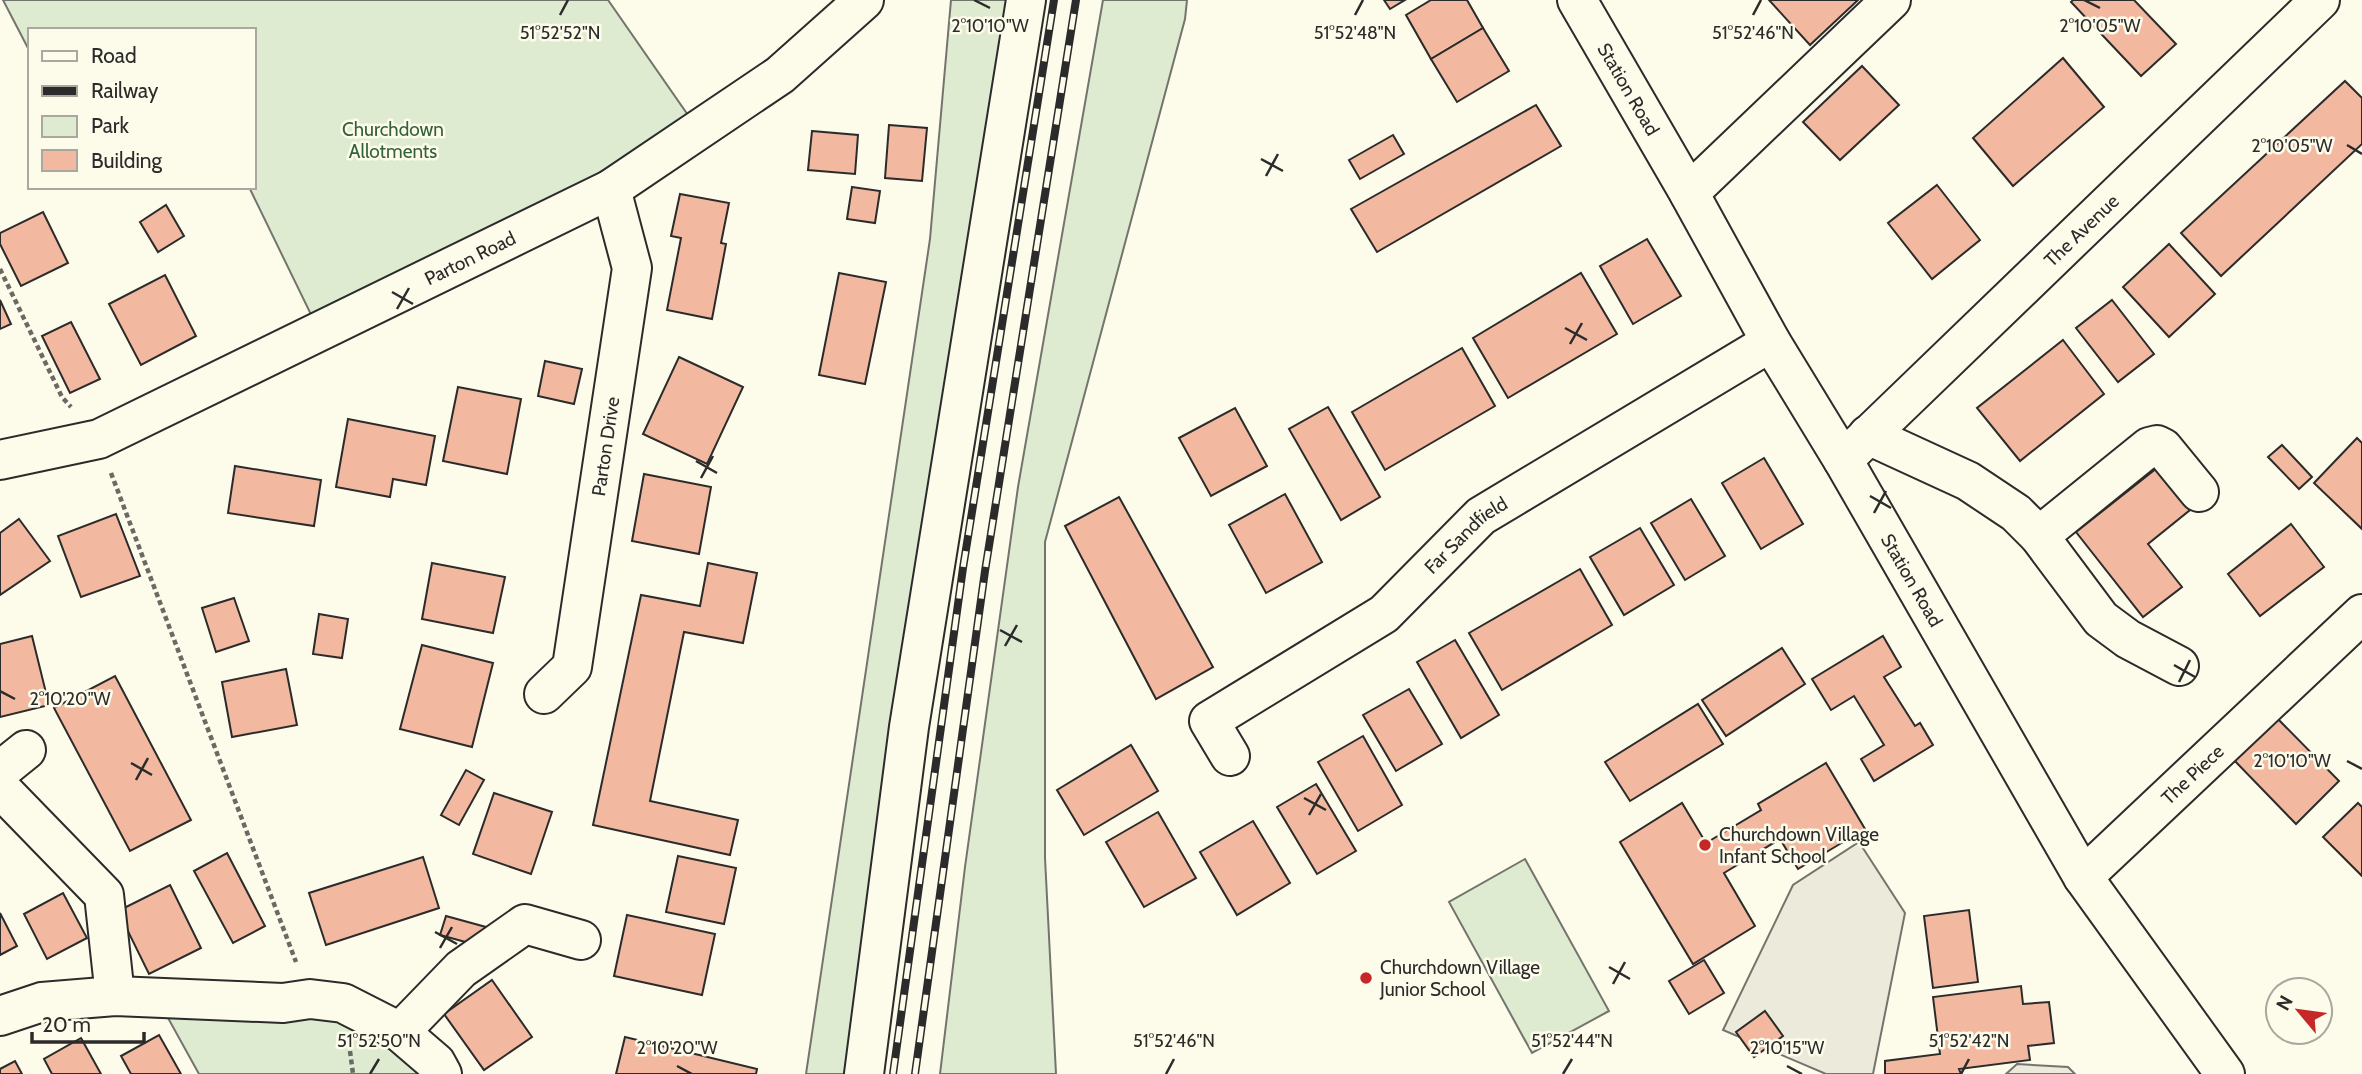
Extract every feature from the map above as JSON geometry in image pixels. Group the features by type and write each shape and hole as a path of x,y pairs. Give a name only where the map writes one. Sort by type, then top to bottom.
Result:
{"street":[{"name":"Parton Road","path":"0,460 99,439 611,189 780,75 864,0"},
{"path":"864,1074 909,727 1026,0"},
{"name":"Station Road","path":"1577,0 1689,193 1771,342 1855,447 2083,877 2225,1074"},
{"path":"1689,193 1891,0"},
{"name":"The Avenue","path":"1855,447 2319,0"},
{"name":"Parton Drive","path":"544,694 572,667 632,268 611,189"},
{"name":"Far Sandfield","path":"1230,756 1209,721 1384,614 1481,516 1771,342"},
{"path":"2039,536 2149,447 2157,445 2163,448 2199,492"},
{"path":"1855,447 1968,481 2017,513 2039,536 2101,619 2128,639 2179,666"},
{"name":"The Piece","path":"2083,877 2362,614"},
{"path":"0,788 104,895 115,996"},
{"path":"400,1032 461,969 525,924 581,940"},
{"path":"0,1016 42,1002 115,996 283,1003 310,999 343,1003 400,1032 436,1063 442,1074"}],"path":[{"path":"0,269 62,397 99,439 310,999"}],"green space":[{"name":"Churchdown Allotments","path":"3,0 608,0 699,131 319,331 250,189 256,189 256,28 28,28 28,48"},
{"path":"951,0 1014,0 849,1074 806,1074 930,239"},
{"path":"1103,0 1187,0 1185,19 1045,542 1045,858 1056,1074 940,1074 965,867 1018,487"},
{"path":"1525,859 1609,1011 1532,1053 1449,902"},
{"path":"157,998 310,999 442,1074 199,1074"}],"shaded area":[{"path":"1859,842 1905,913 1873,1074 1826,1074 1723,1030 1793,885"},
{"path":"2017,1064 2068,1067 2075,1074 2006,1074"}],"building":[{"path":"1384,0 1405,0 1390,9"},
{"path":"1431,0 1467,0 1483,28 1431,59 1406,15"},
{"path":"1769,0 1858,0 1810,45"},
{"path":"2134,0 2176,44 2141,76 2071,2"},
{"path":"1483,28 1509,71 1457,102 1431,59"},
{"path":"2063,58 2104,107 2013,186 1973,138"},
{"path":"1862,66 1899,105 1840,160 1803,122"},
{"path":"2345,81 2362,98 2362,144 2221,276 2181,233"},
{"path":"1536,105 1561,146 1377,252 1351,209"},
{"path":"889,125 927,128 922,181 885,178"},
{"path":"812,131 858,135 855,174 808,170"},
{"path":"1393,135 1404,154 1360,179 1349,160"},
{"path":"1937,185 1980,240 1932,279 1888,223"},
{"path":"852,187 880,191 875,223 847,219"},
{"path":"680,194 729,203 721,243 726,244 712,319 667,310 681,238 671,236"},
{"path":"166,205 184,236 158,252 140,222"},
{"path":"43,212 68,263 21,286 0,244 0,233"},
{"path":"1647,239 1681,296 1633,324 1600,266"},
{"path":"2169,244 2215,294 2169,337 2123,287"},
{"path":"839,273 886,282 865,384 819,375"},
{"path":"1581,273 1617,334 1508,398 1473,338"},
{"path":"165,275 196,336 141,365 109,304"},
{"path":"0,300 11,324 0,329"},
{"path":"2112,300 2154,354 2118,382 2076,328"},
{"path":"71,322 100,379 70,393 42,336"},
{"path":"2063,340 2104,394 2020,461 1977,408"},
{"path":"1462,348 1495,406 1385,470 1352,412"},
{"path":"679,357 743,387 707,464 643,434"},
{"path":"545,361 582,369 574,404 538,396"},
{"path":"458,387 521,399 507,474 443,461"},
{"path":"1328,407 1380,497 1341,520 1289,429"},
{"path":"1235,408 1267,466 1211,496 1179,438"},
{"path":"348,419 435,436 426,485 393,479 390,497 336,487"},
{"path":"2357,438 2362,443 2362,529 2314,483"},
{"path":"2282,445 2312,477 2299,489 2268,457"},
{"path":"1764,458 1803,524 1761,549 1722,483"},
{"path":"235,466 321,480 314,526 228,513"},
{"path":"2157,468 2190,510 2148,544 2182,587 2143,617 2076,532"},
{"path":"644,474 711,487 699,554 632,541"},
{"path":"1285,494 1322,562 1266,593 1229,525"},
{"path":"1119,497 1213,667 1156,699 1065,526"},
{"path":"1691,499 1725,556 1685,580 1651,523"},
{"path":"116,514 140,576 81,597 58,536"},
{"path":"19,519 50,561 0,595 0,533"},
{"path":"2291,524 2324,567 2260,616 2228,574"},
{"path":"1640,528 1674,585 1624,615 1590,557"},
{"path":"432,563 505,577 493,633 422,619"},
{"path":"708,563 757,573 743,643 684,632 650,801 738,820 730,855 593,825 641,595 700,606"},
{"path":"1580,569 1612,625 1502,690 1469,633"},
{"path":"234,598 249,641 216,652 202,608"},
{"path":"319,614 348,619 342,658 313,654"},
{"path":"32,636 49,705 0,717 0,644"},
{"path":"1883,636 1901,667 1884,677 1915,726 1920,723 1933,745 1874,781 1861,759 1884,745 1854,696 1831,710 1812,679"},
{"path":"1455,640 1499,715 1461,738 1417,662"},
{"path":"422,645 493,663 472,747 400,729"},
{"path":"1782,648 1805,684 1726,736 1702,700"},
{"path":"286,669 297,725 232,737 222,682"},
{"path":"115,676 191,820 130,851 54,708"},
{"path":"1409,689 1442,744 1396,771 1363,715"},
{"path":"1698,704 1723,744 1630,801 1605,762"},
{"path":"2274,715 2339,781 2296,824 2231,757"},
{"path":"1363,736 1402,805 1358,831 1318,762"},
{"path":"1131,745 1158,791 1084,835 1057,790"},
{"path":"1826,763 1865,829 1798,869 1780,839 1724,873 1755,926 1693,964 1620,842 1682,803 1706,843 1761,810 1758,804"},
{"path":"466,770 484,780 459,825 441,815"},
{"path":"1316,784 1356,851 1317,874 1277,807"},
{"path":"494,793 552,812 531,874 473,854"},
{"path":"2358,803 2362,807 2362,876 2323,837"},
{"path":"1158,812 1196,878 1144,907 1106,842"},
{"path":"1253,821 1290,883 1237,915 1200,852"},
{"path":"227,853 265,926 233,943 194,871"},
{"path":"678,856 736,868 724,924 666,912"},
{"path":"423,857 439,908 326,945 309,893"},
{"path":"170,885 201,948 149,974 118,911"},
{"path":"63,893 87,938 47,959 24,914"},
{"path":"1969,910 1978,982 1933,988 1924,916"},
{"path":"0,913 17,946 0,955"},
{"path":"627,915 715,934 702,995 614,976"},
{"path":"446,916 486,927 480,946 440,935"},
{"path":"1704,960 1724,993 1689,1014 1669,981"},
{"path":"492,980 532,1037 484,1070 444,1014"},
{"path":"2021,986 2023,1004 2049,1002 2054,1043 2028,1046 2030,1060 1959,1069 1961,1074 1885,1074 1885,1061 1940,1054 1933,997"},
{"path":"1765,1011 1783,1036 1754,1057 1736,1032"},
{"path":"159,1035 181,1074 131,1074 121,1056"},
{"path":"625,1037 757,1069 756,1074 616,1074"},
{"path":"81,1038 101,1074 52,1074 44,1059"},
{"path":"15,1061 22,1074 0,1074 0,1069"}],"railway":[{"path":"893,1074 963,568 1054,0"},
{"path":"915,1074 985,571 1076,0"}],"place":[{"name":"Churchdown Village Infant School","path":"1705,845"},
{"name":"Churchdown Village Junior School","path":"1366,978"}]}
